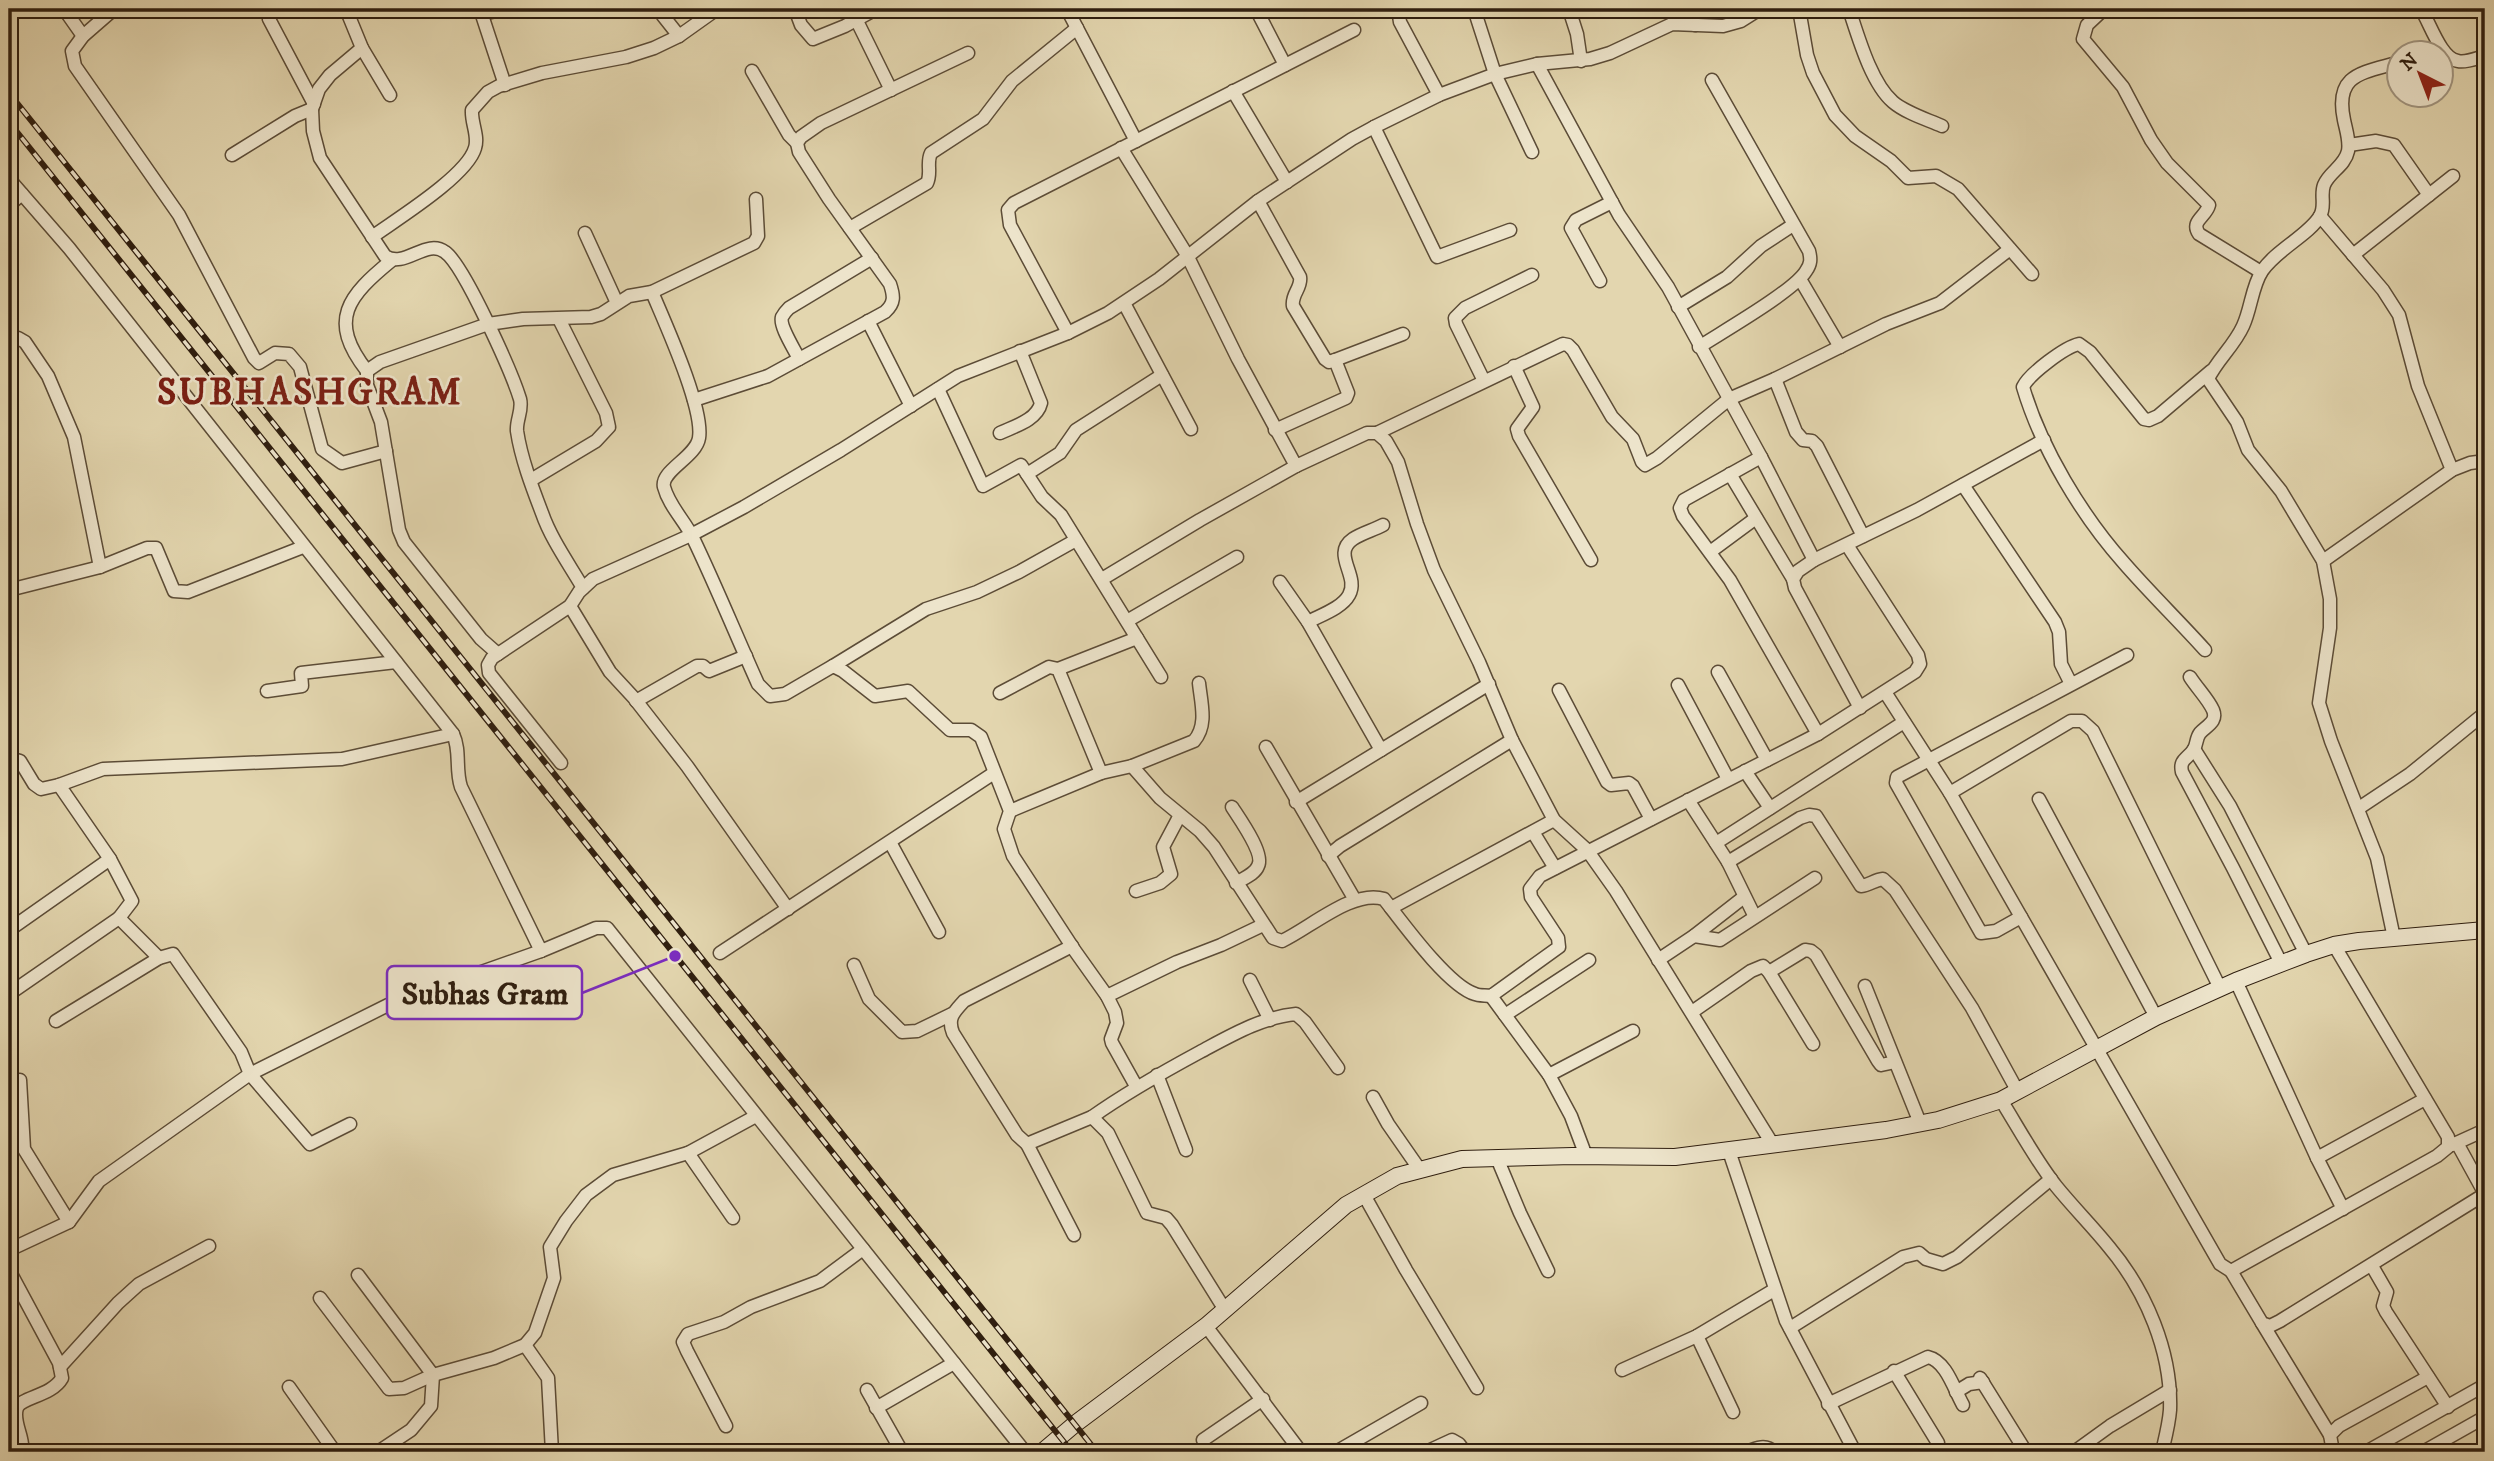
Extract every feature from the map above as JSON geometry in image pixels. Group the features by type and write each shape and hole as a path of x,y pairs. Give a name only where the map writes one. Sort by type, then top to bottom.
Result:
{"main road":[{"path":"1042,1452 1206,1326 1346,1205 1397,1176 1462,1159 1675,1157 1886,1130 1920,1123 2001,1100 2156,1017 2236,981 2306,954 2334,945 2485,930"}],"street":[{"path":"64,9 83,36"},
{"path":"114,9 83,36 72,51 75,66 179,215 254,358 259,363 275,353 289,354 300,367 322,449 342,463 386,451"},
{"path":"346,9 362,48 390,95"},
{"path":"505,85 481,11 506,9"},
{"path":"641,9 660,12 679,36"},
{"path":"372,237 429,197 472,155 476,145 472,110 488,92 542,73 626,57 654,48 679,36 717,9"},
{"path":"795,9 801,25 813,39 876,9"},
{"path":"1067,9 1136,141"},
{"path":"1256,9 1285,65"},
{"path":"1398,9 1400,22 1439,95"},
{"path":"1474,9 1495,74 1532,152"},
{"path":"1689,9 1695,25"},
{"path":"561,763 489,673 488,665 492,658 570,606 593,579 691,535 841,450 958,376 1068,333 1124,303 1286,182 1374,127 1439,95 1495,74 1537,64 1581,61 1610,53 1672,24 1723,26 1741,21 1759,9"},
{"path":"1799,9 1813,73 1842,125 1891,161 1908,178 1936,176 1958,190 2032,274"},
{"path":"1849,9 1865,54 1885,93 1902,108 1942,126"},
{"path":"2104,9 2087,25 2083,39 2123,87 2151,140 2167,163 2209,205 2196,224 2196,229 2199,234 2261,272"},
{"path":"2421,9 2431,38"},
{"path":"1573,10 1581,61"},
{"path":"269,19 313,106"},
{"path":"856,19 891,90"},
{"path":"850,228 927,183 931,153 983,119 1012,81 1077,28"},
{"path":"1068,333 1010,225 1008,210 1014,203 1354,30"},
{"path":"362,48 330,75 319,89 313,106 313,131 320,158 385,256 398,260 434,247 444,251 457,263 488,324 520,399 518,436 543,516 583,588"},
{"path":"797,143 800,137 821,123 968,53"},
{"path":"2456,61 2485,56"},
{"path":"1537,64 1612,202 1668,287 1814,560"},
{"path":"2386,66 2360,74 2349,81 2342,92 2341,104 2349,145 2347,155 2325,183 2320,216 2281,250 2261,272 2244,324 2208,379 2237,422 2248,450 2281,491 2323,561 2330,600 2330,628 2319,703 2381,873 2394,938"},
{"path":"694,400 768,376 886,312 894,297 890,284 799,152 797,143 789,135 752,71"},
{"path":"1699,347 1800,279 1811,261 1809,251 1712,80"},
{"path":"1233,92 1286,182"},
{"path":"232,155 313,106"},
{"path":"1374,127 1437,257 1510,230"},
{"path":"2349,145 2376,141 2394,145 2429,195"},
{"path":"1122,148 1186,255 1296,466"},
{"path":"2353,255 2453,176"},
{"path":"9,179 69,248 453,734 457,743 457,776 461,787 541,951"},
{"path":"9,205 22,194"},
{"path":"367,371 380,362 488,324 523,319 591,317 629,296 652,292 757,240 756,199"},
{"path":"1258,201 1300,277 1301,283 1292,299 1293,306 1325,359 1329,362 1403,334"},
{"path":"1600,281 1571,228 1576,220 1612,202"},
{"path":"2320,216 2383,290 2399,315 2418,386 2452,470"},
{"path":"1678,307 1727,277 1761,246 1793,225"},
{"path":"585,233 617,303"},
{"path":"1102,579 1296,466 1367,433 1377,433 1557,345 1568,345 1612,417 1633,439 1645,464 1657,458 1729,399 1902,317 1940,303 2010,249"},
{"path":"799,359 785,332 782,316 789,308 872,258"},
{"path":"392,260 354,295 347,324 350,346 367,371 367,384 381,422 399,530 404,541 481,639 498,654"},
{"path":"1484,381 1455,318 1465,308 1532,275"},
{"path":"1800,279 1840,347"},
{"path":"652,292 699,415 699,439 694,451 665,477 663,484 667,497 691,535 758,684 770,696 785,694 926,609 977,592 1076,540"},
{"path":"1124,303 1191,429"},
{"path":"531,480 596,442 609,428 606,413 559,320"},
{"path":"868,321 911,406"},
{"path":"9,339 18,338 25,342 48,376 74,438 100,567"},
{"path":"2205,650 2109,545 2063,478 2044,440 2023,387 2030,377 2072,346 2079,344 2090,352 2144,419 2149,420 2158,416 2212,371"},
{"path":"1000,433 1034,416 1040,408 1041,403 1020,351"},
{"path":"1275,430 1346,398 1348,393 1335,360"},
{"path":"1514,366 1532,407 1517,429 1519,436 1591,560"},
{"path":"1027,474 1060,453 1076,430 1162,375"},
{"path":"1775,379 1796,432 1802,440 1812,441 1817,446 1863,536"},
{"path":"938,389 983,486 1021,465 1042,497 1061,514 1161,677"},
{"path":"1377,433 1386,441 1398,462 1424,546 1489,684 1512,740 1553,820 1587,850 1616,891 1773,1145"},
{"path":"1793,579 1798,571 1814,560 1963,485 2044,440"},
{"path":"1761,457 1684,499 1680,508 1730,580 1818,734"},
{"path":"2323,561 2452,470 2485,461"},
{"path":"1730,474 1793,579 1860,708"},
{"path":"1963,485 2055,622 2059,632 2061,664 2071,684"},
{"path":"1710,552 1756,518"},
{"path":"1308,622 1342,604 1350,594 1353,585 1343,554 1346,546 1353,539 1383,525"},
{"path":"1132,766 1160,798 1200,831 1214,847 1273,938 1282,941 1355,900 1376,896 1384,899 1458,985 1474,994 1491,996 1559,947 1558,938 1531,897 1530,890 1540,876 1818,734 1915,672 1920,664 1918,655 1847,545"},
{"path":"9,590 100,567 147,548 156,548 174,591 188,592 303,547"},
{"path":"1127,621 1237,557"},
{"path":"1280,582 1308,622 1381,750"},
{"path":"570,606 610,672 687,766 788,909"},
{"path":"1000,693 1049,667 1058,669 1137,638"},
{"path":"2021,917 1987,934 1981,933 1896,783 1896,777 2127,655"},
{"path":"636,701 697,666 703,666 709,671 746,656"},
{"path":"267,691 302,686 301,673 396,663"},
{"path":"833,666 875,696 908,691 950,730 971,730 981,737 1010,811 1004,829 1013,856 1107,996 1115,1012 1112,1043 1136,1086"},
{"path":"1058,669 1101,774"},
{"path":"1718,672 1767,760"},
{"path":"2190,677 2213,710 2214,718 2201,732 2194,749 2184,758 2180,765 2182,772 2281,963"},
{"path":"1010,811 1101,774 1132,766 1194,741 1199,735 1203,719 1199,683"},
{"path":"1296,802 1489,684"},
{"path":"1678,685 1728,779"},
{"path":"1559,690 1607,782 1611,785 1629,783 1633,786 1651,819"},
{"path":"1885,692 1950,793 2220,1264 2231,1271 2331,1447"},
{"path":"2359,807 2410,774 2485,713"},
{"path":"1950,793 2071,721 2082,721 2092,731 2220,988"},
{"path":"1716,843 1904,722"},
{"path":"9,758 20,761 34,784 41,789 103,769 342,759 453,734"},
{"path":"1328,856 1512,740"},
{"path":"1266,747 1355,900"},
{"path":"2194,749 2230,806 2306,954"},
{"path":"1745,771 1770,808"},
{"path":"720,953 994,773"},
{"path":"9,994 119,918 132,901 110,859 59,785"},
{"path":"2039,799 2156,1017"},
{"path":"1688,800 1728,862 1754,915"},
{"path":"1232,807 1256,848 1260,862 1257,869 1236,883"},
{"path":"1136,891 1160,883 1171,874 1163,847 1180,815"},
{"path":"1728,862 1800,818 1816,816 1861,886 1868,886 1883,879 1895,890 1972,1008 2018,1092"},
{"path":"1391,908 1553,820"},
{"path":"1533,832 1555,868"},
{"path":"890,842 939,932"},
{"path":"9,930 110,859"},
{"path":"1694,936 1720,940 1754,915 1815,878"},
{"path":"1658,960 1744,897"},
{"path":"119,918 159,958"},
{"path":"1107,996 1263,925"},
{"path":"9,1250 69,1222 99,1181 250,1074 388,1005 541,951 596,928 607,928 1025,1452"},
{"path":"2262,1323 2270,1326 2280,1321 2485,1194 2334,945"},
{"path":"855,965 869,999 902,1032 917,1031 952,1014 964,1001 1072,946"},
{"path":"1769,972 1805,950 1811,951 1816,955 1881,1065 1895,1062"},
{"path":"56,1021 159,958 173,954 241,1052 250,1074 310,1144 350,1124"},
{"path":"1505,1015 1589,960"},
{"path":"1692,1012 1763,966 1813,1044"},
{"path":"1250,980 1270,1020"},
{"path":"2236,981 2343,1209"},
{"path":"1865,986 1920,1123"},
{"path":"1491,996 1549,1075 1571,1116 1586,1156"},
{"path":"952,1014 950,1023 953,1033 1017,1135 1027,1143 1074,1235"},
{"path":"1027,1143 1092,1117 1136,1086 1240,1030 1270,1020 1296,1014 1305,1021 1338,1068"},
{"path":"1549,1075 1633,1031"},
{"path":"1157,1075 1186,1150"},
{"path":"20,1080 24,1149 69,1222"},
{"path":"1373,1097 1420,1170"},
{"path":"2317,1158 2425,1099"},
{"path":"2001,1100 2051,1179 2110,1247 2126,1270 2156,1329 2166,1361 2170,1390 2170,1413 2162,1452"},
{"path":"320,1298 389,1389 404,1388 433,1375 494,1359 525,1345 534,1333 554,1278 550,1247 586,1195 613,1175 688,1153 756,1116"},
{"path":"1092,1117 1108,1133 1147,1213 1166,1218 1172,1225 1225,1310"},
{"path":"2231,1271 2453,1145 2485,1130"},
{"path":"1729,1151 1774,1290 1790,1328 1855,1452"},
{"path":"688,1153 733,1218"},
{"path":"1497,1158 1548,1271"},
{"path":"1790,1328 1903,1257 1919,1253 1926,1259 1943,1264 1957,1257 2051,1179"},
{"path":"1364,1195 1477,1388"},
{"path":"60,1367 118,1303 139,1284 209,1246"},
{"path":"726,1426 683,1342 688,1334 820,1282 863,1249"},
{"path":"2372,1266 2387,1292 2383,1306 2386,1312 2448,1407"},
{"path":"9,1270 60,1367 62,1378 59,1384 48,1392 21,1403 16,1409 24,1448 22,1452"},
{"path":"358,1275 433,1375 431,1406 411,1430 378,1452"},
{"path":"1622,1370 1698,1336 1774,1290"},
{"path":"1206,1326 1301,1452"},
{"path":"1698,1336 1733,1412"},
{"path":"525,1345 548,1378 552,1452"},
{"path":"1828,1404 1927,1357 1935,1359 1943,1367 1963,1405"},
{"path":"876,1408 954,1363"},
{"path":"1894,1371 1938,1443 1935,1452"},
{"path":"2331,1447 2339,1426 2428,1377"},
{"path":"1956,1392 1982,1380 2026,1452"},
{"path":"2366,1452 2485,1385"},
{"path":"289,1387 335,1452"},
{"path":"867,1390 902,1452"},
{"path":"2074,1452 2110,1426 2170,1390"},
{"path":"1203,1440 1263,1399"},
{"path":"1336,1452 1421,1403"},
{"path":"2423,1452 2485,1417"},
{"path":"1426,1452 1452,1440 1465,1452"},
{"path":"1745,1452 1762,1447 1769,1447 1774,1452"}],"railway":[{"path":"9,93 1097,1452"},
{"path":"9,122 1072,1452"}],"place":[{"name":"Subhas Gram","path":"675,956"}],"district":[{"name":"SUBHASHGRAM","path":"310,393"}]}
